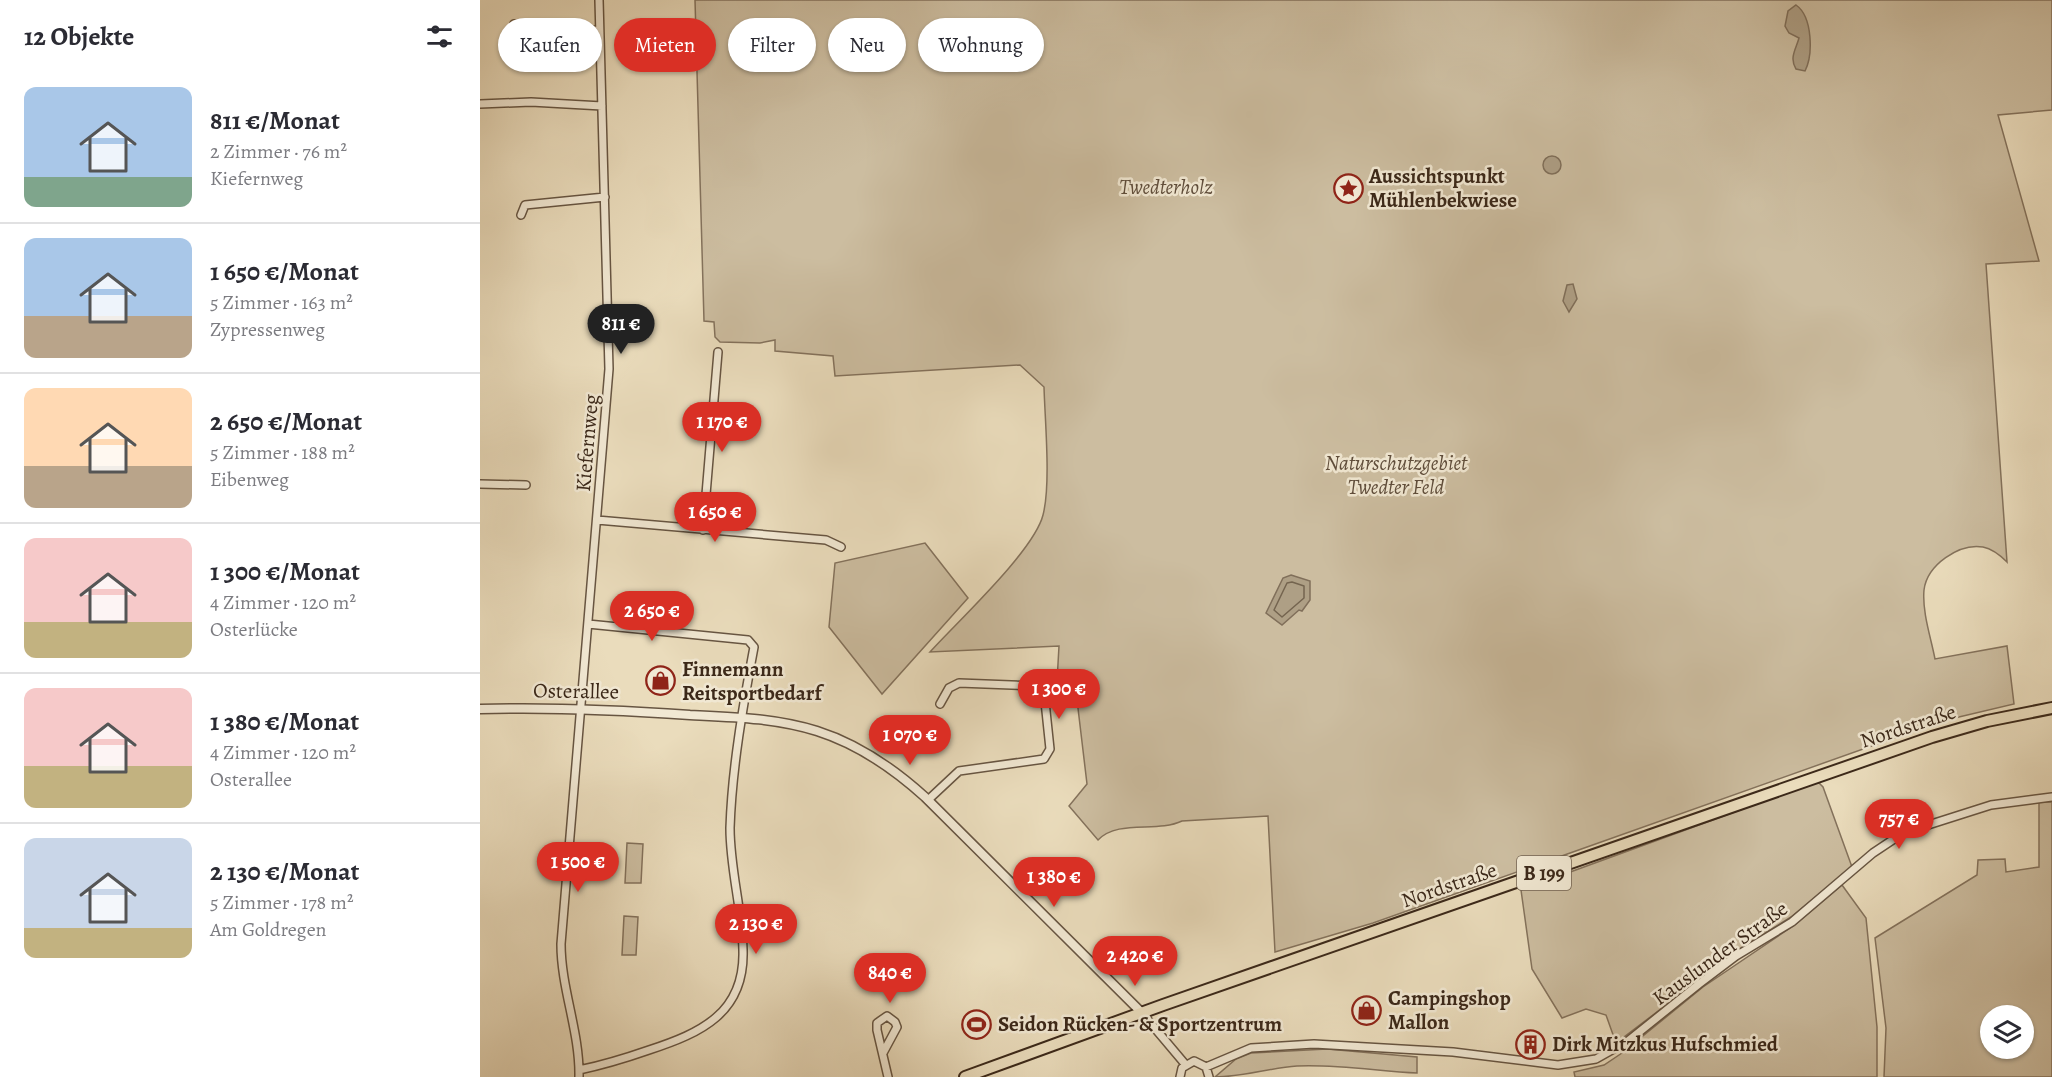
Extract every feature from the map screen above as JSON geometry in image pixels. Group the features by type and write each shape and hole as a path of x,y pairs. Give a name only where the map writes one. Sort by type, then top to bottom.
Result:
{"main road":[{"name":"Nordstraße","path":"964,1077 1932,737 1986,721 2052,708"}],"street":[{"name":"Kiefernweg","path":"598,0 599,18"},
{"name":"Kiefernweg","path":"579,1073 564,984 561,944 609,369 601,72"},
{"path":"480,104 531,102 602,106"},
{"path":"521,215 525,205 605,197"},
{"path":"703,530 718,352"},
{"path":"480,484 526,485"},
{"path":"597,520 826,540 841,547"},
{"path":"579,1073 694,1034 723,1011 736,992 744,953 730,829 741,718 752,642 718,636 588,624"},
{"path":"928,800 959,771 1044,759 1050,749 1044,692 1040,688 958,683 949,688 939,704"},
{"name":"Osterallee","path":"480,710 580,707 741,718 793,724 839,739 884,763 928,800 1142,1013 1185,1064"},
{"name":"Kauslunder Straße","path":"1206,1067 1251,1048 1314,1044 1453,1052 1537,1064 1580,1063 1610,1053 1651,1024 1736,956 1792,922 1873,853 1903,833 1952,816 2008,802 2052,797"},
{"path":"883,1053 897,1027 892,1018 886,1016 877,1023 883,1053 888,1077"},
{"path":"1180,1077 1185,1064 1194,1061 1206,1067 1209,1077"}],"green space":[{"name":"Naturschutzgebiet Twedter Feld","path":"695,0 2052,0 2052,110 1998,115 2039,261 1986,264 2007,562 1996,553 1983,547 1955,552 1931,572 1924,590 1926,616 1935,659 2007,646 2014,704 1942,721 1373,923 1275,952 1268,816 1182,821 1161,826 1127,828 1106,834 1098,840 1069,806 1087,784 1077,700 1056,699 1059,646 930,652 1010,566 1037,530 1043,515 1047,487 1044,387 1020,365 835,376 833,356 775,351 775,340 760,343 720,342 715,337 714,322 704,321 697,72 716,72 716,18 696,18"},
{"path":"925,543 968,598 882,694 829,627 835,563"},
{"path":"1819,783 1823,787 1852,867 1791,917 1744,946 1616,1043 1606,1015 1586,1009 1562,1018 1532,969 1521,890"},
{"path":"2039,802 2052,802 2052,1077 1884,1077 1886,1028 1875,938 1977,875 1978,860 2005,859 2006,872 2039,867"},
{"path":"627,843 643,844 641,883 625,883"},
{"path":"1842,885 1866,918 1877,1027 1877,1077 1575,1077 1574,1072 1604,1065 1622,1053 1703,987 1796,924"},
{"path":"624,916 638,917 636,955 622,955"},
{"path":"1327,1049 1417,1057 1417,1073 1297,1066 1236,1076 1215,1077 1236,1059 1251,1053"}],"water":[{"path":"1796,5 1806,18 1810,36 1808,64 1805,71 1796,69 1793,61 1799,38 1789,33 1785,26 1788,11"},
{"path":"1552,156 1560,161 1561,165 1556,173 1552,174 1544,169 1543,165 1548,157"},
{"path":"1573,284 1577,299 1569,312 1563,301 1567,285"},
{"path":"1291,575 1310,581 1310,600 1302,611 1299,610 1282,625 1266,613 1283,578"}],"place":[{"name":"Aussichtspunkt Mühlenbekwiese","path":"1348,188"},
{"name":"Finnemann Reitsportbedarf","path":"661,681"},
{"name":"Campingshop Mallon","path":"1367,1010"},
{"name":"Seidon Rücken- & Sportzentrum","path":"977,1024"},
{"name":"Dirk Mitzkus Hufschmied","path":"1531,1044"}],"park label":[{"name":"Twedterholz","path":"1166,187"}]}
